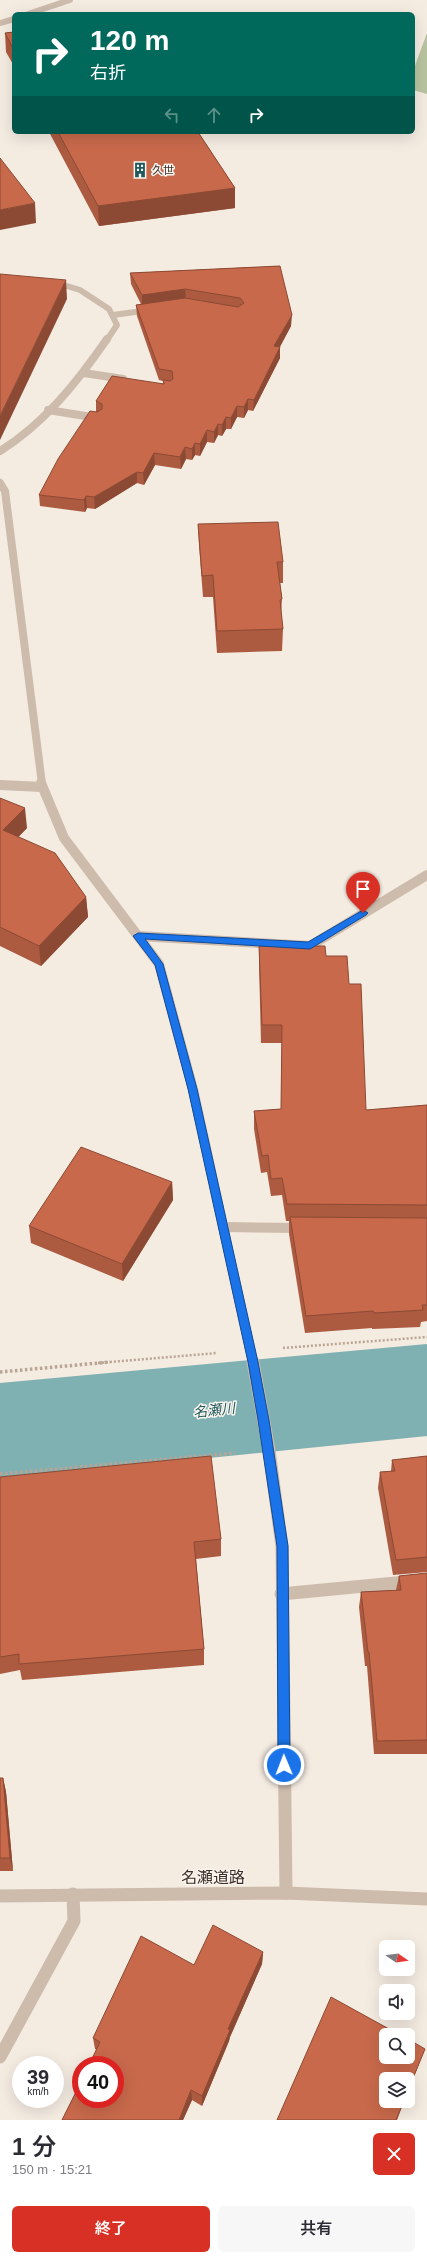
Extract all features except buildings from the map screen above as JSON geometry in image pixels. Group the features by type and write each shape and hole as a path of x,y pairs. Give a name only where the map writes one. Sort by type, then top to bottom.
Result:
{"street":[{"path":"34,12 70,0"},
{"path":"0,23 12,19"},
{"path":"0,451 20,439 80,379 118,325 109,309 80,290 48,281"},
{"path":"113,315 156,309"},
{"path":"84,372 130,380"},
{"path":"48,410 98,418"},
{"path":"0,483 5,491 42,787 64,838 159,964 192,1089 253,1362 269,1450 282,1546 281,1594 286,1893"},
{"path":"0,784 42,787"},
{"path":"138,936 310,946 427,875"},
{"path":"223,1228 310,1228"},
{"path":"281,1594 427,1580"},
{"name":"名瀬道路","path":"0,1896 73,1894 286,1893 427,1899"},
{"path":"0,2057 74,1921 73,1894"}],"path":[{"path":"0,1372 250,1349 427,1337"},
{"path":"0,1474 269,1450"}],"green space":[{"path":"427,33 427,94 415,91 415,66"}],"waterway":[{"name":"名瀬川","path":"0,1431 427,1390"}],"place":[{"name":"久世","path":"140,170"}],"route":[{"path":"284,1765 281,1594 282,1546 264,1420 253,1362 192,1089 159,964 138,936 310,946 363,913"}]}
